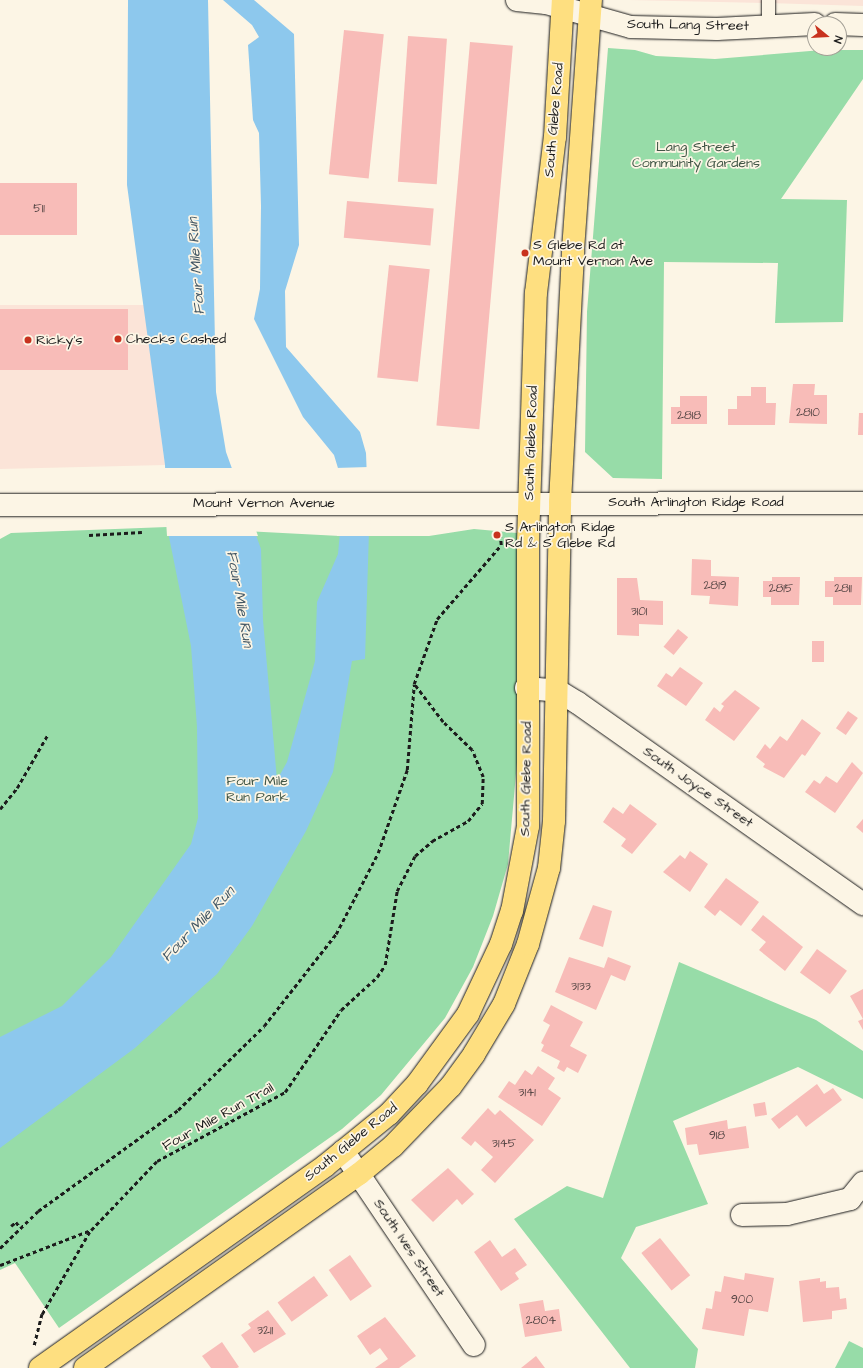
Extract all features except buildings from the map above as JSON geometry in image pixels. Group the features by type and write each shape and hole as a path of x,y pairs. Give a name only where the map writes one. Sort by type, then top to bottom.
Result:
{"main road":[{"name":"South Glebe Road","path":"38,1360 343,1152 389,1114 440,1053 468,1014 501,944 512,910 528,826 526,688 529,501 536,293 555,137 563,5"},
{"name":"South Glebe Road","path":"84,1368 359,1174 393,1146 451,1086 504,1004 541,908 549,868 558,691 560,502 573,250 591,9"}],"street":[{"name":"South Lang Street","path":"517,0 591,9 631,27 807,24"},
{"path":"847,24 863,25"},
{"name":"Mount Vernon Avenue","path":"0,505 529,501"},
{"name":"South Arlington Ridge Road","path":"529,501 863,503"},
{"name":"South Joyce Street","path":"526,688 558,691 863,904"},
{"name":"South Ives Street","path":"343,1152 474,1345"},
{"path":"742,1215 787,1214 859,1198"}],"lane":[{"path":"768,0 768,26"}],"path":[{"path":"89,535 142,532"},
{"path":"0,1248 20,1227 178,1110 264,1026 336,934 378,853 407,770 414,684 428,652 437,619 501,545 500,533"},
{"name":"Four Mile Run Trail","path":"0,1265 90,1230 157,1161 285,1092 341,1010 377,977 385,964 396,891 415,856 476,814 484,788 472,750 443,722 414,684"},
{"path":"0,809 17,788 48,734"},
{"path":"11,1226 16,1222 20,1227"},
{"path":"38,1360 33,1343 42,1314 90,1230"}],"shaded area":[{"path":"629,0 863,0 863,6 768,3"},
{"path":"0,305 144,305 165,465 0,469"}],"green space":[{"name":"Lang Street Community Gardens","path":"608,48 635,50 656,56 715,59 807,51 807,56 847,56 847,50 863,50 863,79 781,199 847,200 843,322 775,323 778,263 664,262 662,479 613,478 585,452 587,312"},
{"name":"Four Mile Run Park","path":"167,527 340,536 429,536 474,529 517,533 521,538 518,751 508,864 493,916 473,967 445,1018 381,1095 342,1129 59,1328 15,1263 0,1270 0,539 11,533"},
{"path":"679,962 816,1020 863,1051 863,1099 798,1067 673,1121 708,1204 636,1227 621,1258 698,1349 695,1368 630,1368 514,1219 567,1186 603,1198"},
{"path":"849,1341 863,1348 863,1368 835,1368"}],"water":[{"name":"Four Mile Run","path":"128,0 208,0 216,392 226,452 261,549 263,620 277,780 287,762 315,661 317,602 338,554 344,488 334,455 303,417 254,319 260,289 261,206 259,133 253,120 248,45 259,37 252,25 223,0 254,0 294,34 299,245 285,291 286,347 360,432 366,453 369,531 365,659 352,661 333,772 306,831 252,926 217,974 135,1048 0,1148 0,1037 62,1006 111,957 191,844 198,818 197,727 191,646 167,527 165,465 127,185"}],"pier":[{"path":"369,467 371,536 337,536 342,488 335,468"},
{"path":"163,468 234,468 258,536 167,536"}],"place":[{"name":"S Glebe Rd at Mount Vernon Ave","path":"525,253"},
{"name":"Checks Cashed","path":"118,339"},
{"name":"Ricky's","path":"28,340"},
{"name":"S Arlington Ridge Rd & S Glebe Rd","path":"497,535"}]}
